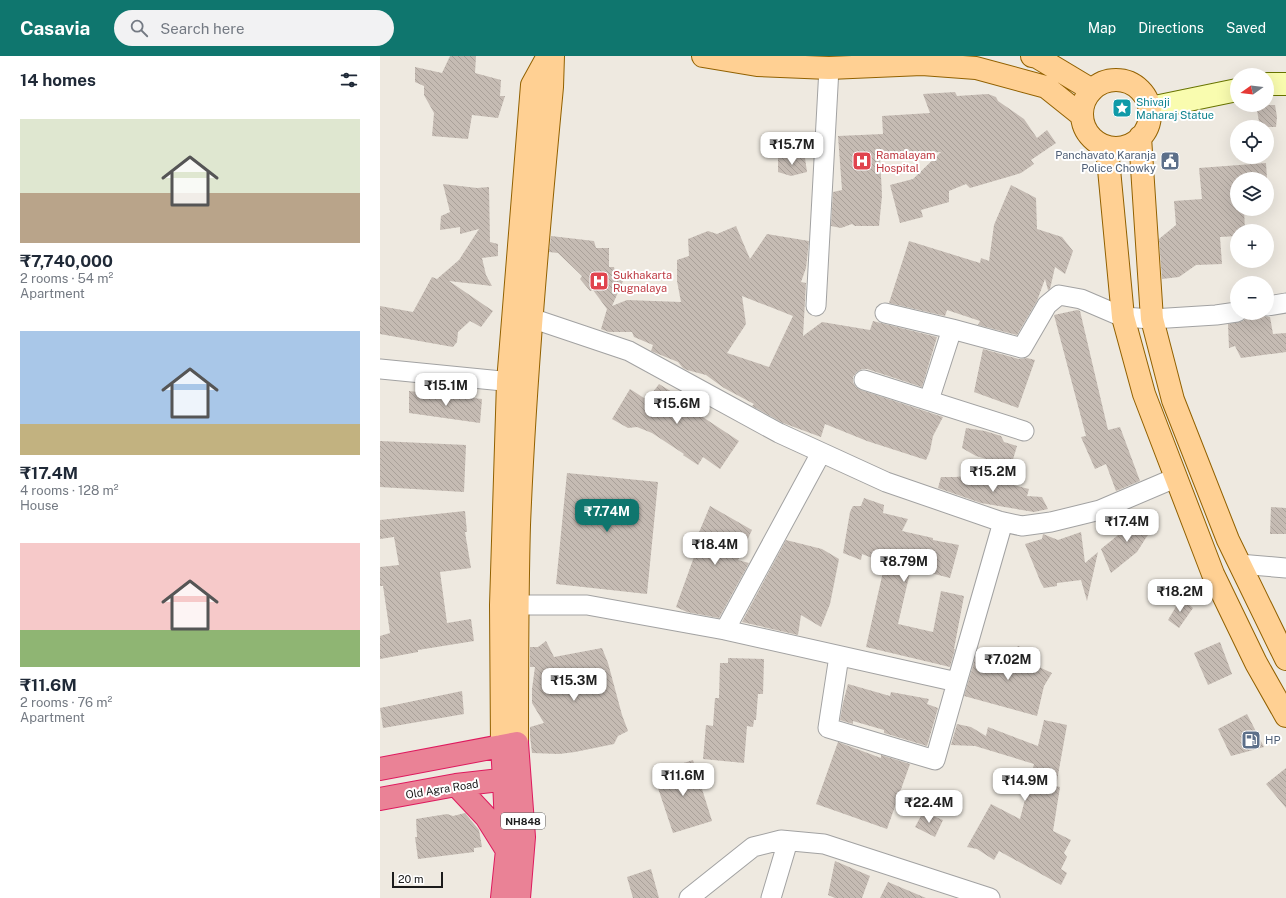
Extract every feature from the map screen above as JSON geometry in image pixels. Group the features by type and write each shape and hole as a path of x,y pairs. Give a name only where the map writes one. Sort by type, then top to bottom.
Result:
{"highway":[{"path":"380,769 509,745"},
{"name":"NH848","path":"509,745 512,779 524,837 519,898"},
{"name":"NH848","path":"502,898 512,779"},
{"name":"Old Agra Road","path":"380,799 456,785 512,779"},
{"path":"456,785 486,817 507,850"}],"main road":[{"path":"509,745 509,605 532,85 548,56"},
{"path":"522,314 552,87 553,56"},
{"path":"703,56 757,65 830,68 922,64 976,68 1046,87 1081,115"},
{"path":"1035,56 1092,90"},
{"path":"1118,79 1129,82 1139,88 1146,97 1150,108 1150,119 1147,130 1130,146 1118,149 1108,148 1097,143 1089,136 1083,126 1081,115 1083,104 1088,94 1092,90 1106,80 1118,79"},
{"path":"1140,137 1152,319 1172,400 1200,474 1228,540 1286,659"},
{"path":"1108,148 1123,317 1144,394 1213,574 1256,663 1286,716"}],"street":[{"path":"816,306 830,68"},
{"path":"1274,84 1286,84"},
{"path":"1150,108 1230,91"},
{"path":"885,313 1022,348 1047,305 1059,295 1081,299 1123,317 1152,319 1230,313"},
{"path":"1274,305 1286,303"},
{"path":"522,314 629,351 779,433 886,482 1003,522 1022,526 1051,522 1093,511 1175,478"},
{"path":"930,400 952,329"},
{"path":"380,369 518,383"},
{"path":"864,380 1024,431"},
{"path":"725,630 821,453"},
{"path":"839,656 828,728 935,760 1003,522"},
{"path":"1239,564 1286,568"},
{"path":"509,605 587,605 725,630 957,682"},
{"path":"689,898 753,847 781,840 824,844 990,898"},
{"path":"771,898 788,841"},
{"path":"712,898 714,878"}],"building":[{"path":"450,56 476,56 475,73 501,80 500,96 505,96 498,118 472,115 468,139 432,136 434,113 424,95 424,86 415,82 415,67 442,73"},
{"path":"955,92 957,96 988,94 996,97 998,101 1024,119 1037,138 1047,130 1056,143 1031,160 1034,164 1021,173 970,188 966,184 949,191 949,202 921,210 923,217 900,223 890,185 913,179 941,152 880,156 882,196 879,226 855,226 852,224 841,228 831,226 833,192 842,190 838,136 883,134 882,116 930,113 923,94"},
{"path":"1275,105 1277,117 1276,127 1274,127 1274,120 1259,120 1257,112 1274,112"},
{"path":"778,156 805,158 807,172 791,176 778,172"},
{"path":"1266,164 1267,172 1230,172 1230,216 1244,216 1245,224 1230,224 1230,236 1220,237 1222,264 1196,265 1179,277 1162,279 1159,239 1176,225 1174,201 1202,199 1199,168"},
{"path":"443,184 477,188 489,187 490,242 498,244 498,256 482,258 486,275 492,286 449,281 493,311 481,327 470,321 458,332 457,342 453,347 380,334 380,306 413,312 432,277 437,279 459,260 479,229 460,234 460,227 440,230 441,216 450,212"},
{"path":"1011,185 1036,198 1037,229 1062,237 1073,251 1065,274 1055,267 1050,289 1048,290 1045,279 1037,301 1017,335 978,325 980,321 947,310 945,316 889,303 909,241 980,263 981,258 989,261 994,225"},
{"path":"736,226 750,259 767,234 809,241 806,268 801,282 806,283 803,336 822,322 870,330 873,321 937,337 922,387 867,369 862,369 853,377 853,382 856,387 861,390 943,417 933,436 930,451 926,460 867,441 825,424 821,437 783,423 752,406 754,404 724,388 706,375 687,370 678,362 651,351 653,345 634,337 632,332 609,332 601,329 607,309 593,290 590,291 580,279 582,276 558,253 549,252 551,236 594,241 596,248 609,248 609,267 614,267 616,276 623,281 612,306 627,300 681,302 677,281 677,260 689,256 688,239 708,231 717,234","holes":["742,296 793,316 769,367 727,353 746,324"]},
{"path":"1077,310 1080,311 1108,430 1120,427 1140,481 1116,491 1106,464 1095,469 1081,437 1086,436 1054,315"},
{"path":"1271,320 1273,334 1286,333 1286,352 1241,358 1235,346 1229,348 1228,324 1243,321"},
{"path":"983,349 1019,359 1027,358 1035,360 1018,408 974,392"},
{"path":"659,384 695,406 692,410 739,441 720,469 703,457 698,465 652,433 637,427 628,428 612,419 630,389 647,400"},
{"path":"409,391 482,399 480,423 409,413"},
{"path":"966,428 985,431 1001,436 1004,442 1017,446 1011,466 976,456 962,448"},
{"path":"380,441 466,445 464,492 380,487"},
{"path":"567,473 658,482 647,594 556,584"},
{"path":"971,475 1029,489 1027,496 1042,497 1048,509 1034,512 981,503 938,488 941,477"},
{"path":"864,498 884,505 883,513 908,519 902,531 933,538 933,540 959,545 950,578 911,568 898,624 933,632 941,591 964,596 955,649 950,667 866,647 885,563 862,554 861,560 843,553 850,512 853,506 861,506"},
{"path":"710,506 752,530 738,560 749,563 719,618 687,612 676,607 699,543 695,542"},
{"path":"1271,507 1286,508 1286,534 1270,534"},
{"path":"465,511 467,532 465,532 471,568 440,572 447,623 471,619 474,641 418,650 418,652 380,659 380,636 390,633 383,586 380,586 380,567 399,565 394,537 380,539 380,520"},
{"path":"1144,514 1156,522 1137,552 1111,573 1101,549"},
{"path":"1081,532 1085,563 1098,552 1087,601 1081,580 1057,583 1057,586 1044,588 1025,544 1042,539 1043,534 1058,540"},
{"path":"786,540 822,549 839,559 830,604 821,627 801,615 798,635 742,622"},
{"path":"1181,598 1193,608 1179,628 1168,620"},
{"path":"546,641 554,657 602,648 608,663 622,715 628,731 618,736 614,744 559,754 532,753 530,727 544,723 532,703 535,667 530,667 530,647 538,647"},
{"path":"1220,642 1232,674 1208,685 1194,653"},
{"path":"1018,646 1037,654 1028,662 1052,673 1044,686 1037,716 964,696 977,652 994,655 998,651 1009,655"},
{"path":"728,658 764,659 763,694 758,694 756,720 754,720 753,727 747,726 744,763 703,759 706,725 713,726 715,698 719,698 720,663 728,663"},
{"path":"848,684 890,696 891,692 929,699 927,704 938,708 927,746 884,733 884,730 853,721 853,724 840,720"},
{"path":"462,691 464,714 383,728 380,708"},
{"path":"1247,714 1264,747 1231,756 1218,729"},
{"path":"1044,720 1067,725 1056,786 1060,787 1053,831 1071,840 1064,853 1067,857 1061,869 1067,873 1061,885 999,851 994,860 977,849 967,847 991,804 1020,819 1034,764 975,746 951,745 957,724 971,727 986,736 988,727 1038,746"},
{"path":"838,742 881,758 881,755 910,764 887,829 816,804"},
{"path":"693,760 712,821 673,833 653,773"},
{"path":"1286,768 1286,808 1266,784"},
{"path":"923,812 943,820 935,837 915,827"},
{"path":"465,813 479,830 482,847 474,848 474,852 418,859 415,837 417,837 416,819 447,814 453,816"},
{"path":"835,861 870,876 862,898 835,898 828,895"},
{"path":"651,869 659,898 633,898 627,877"},
{"path":"888,882 926,898 880,898"}],"place":[{"name":"Shivaji Maharaj Statue","path":"1122,108"},
{"name":"Ramalayam Hospital","path":"862,161"},
{"name":"Panchavato Karanja Police Chowky","path":"1170,161"},
{"name":"Sukhakarta Rugnalaya","path":"599,281"},
{"name":"HP","path":"1251,740"}]}
